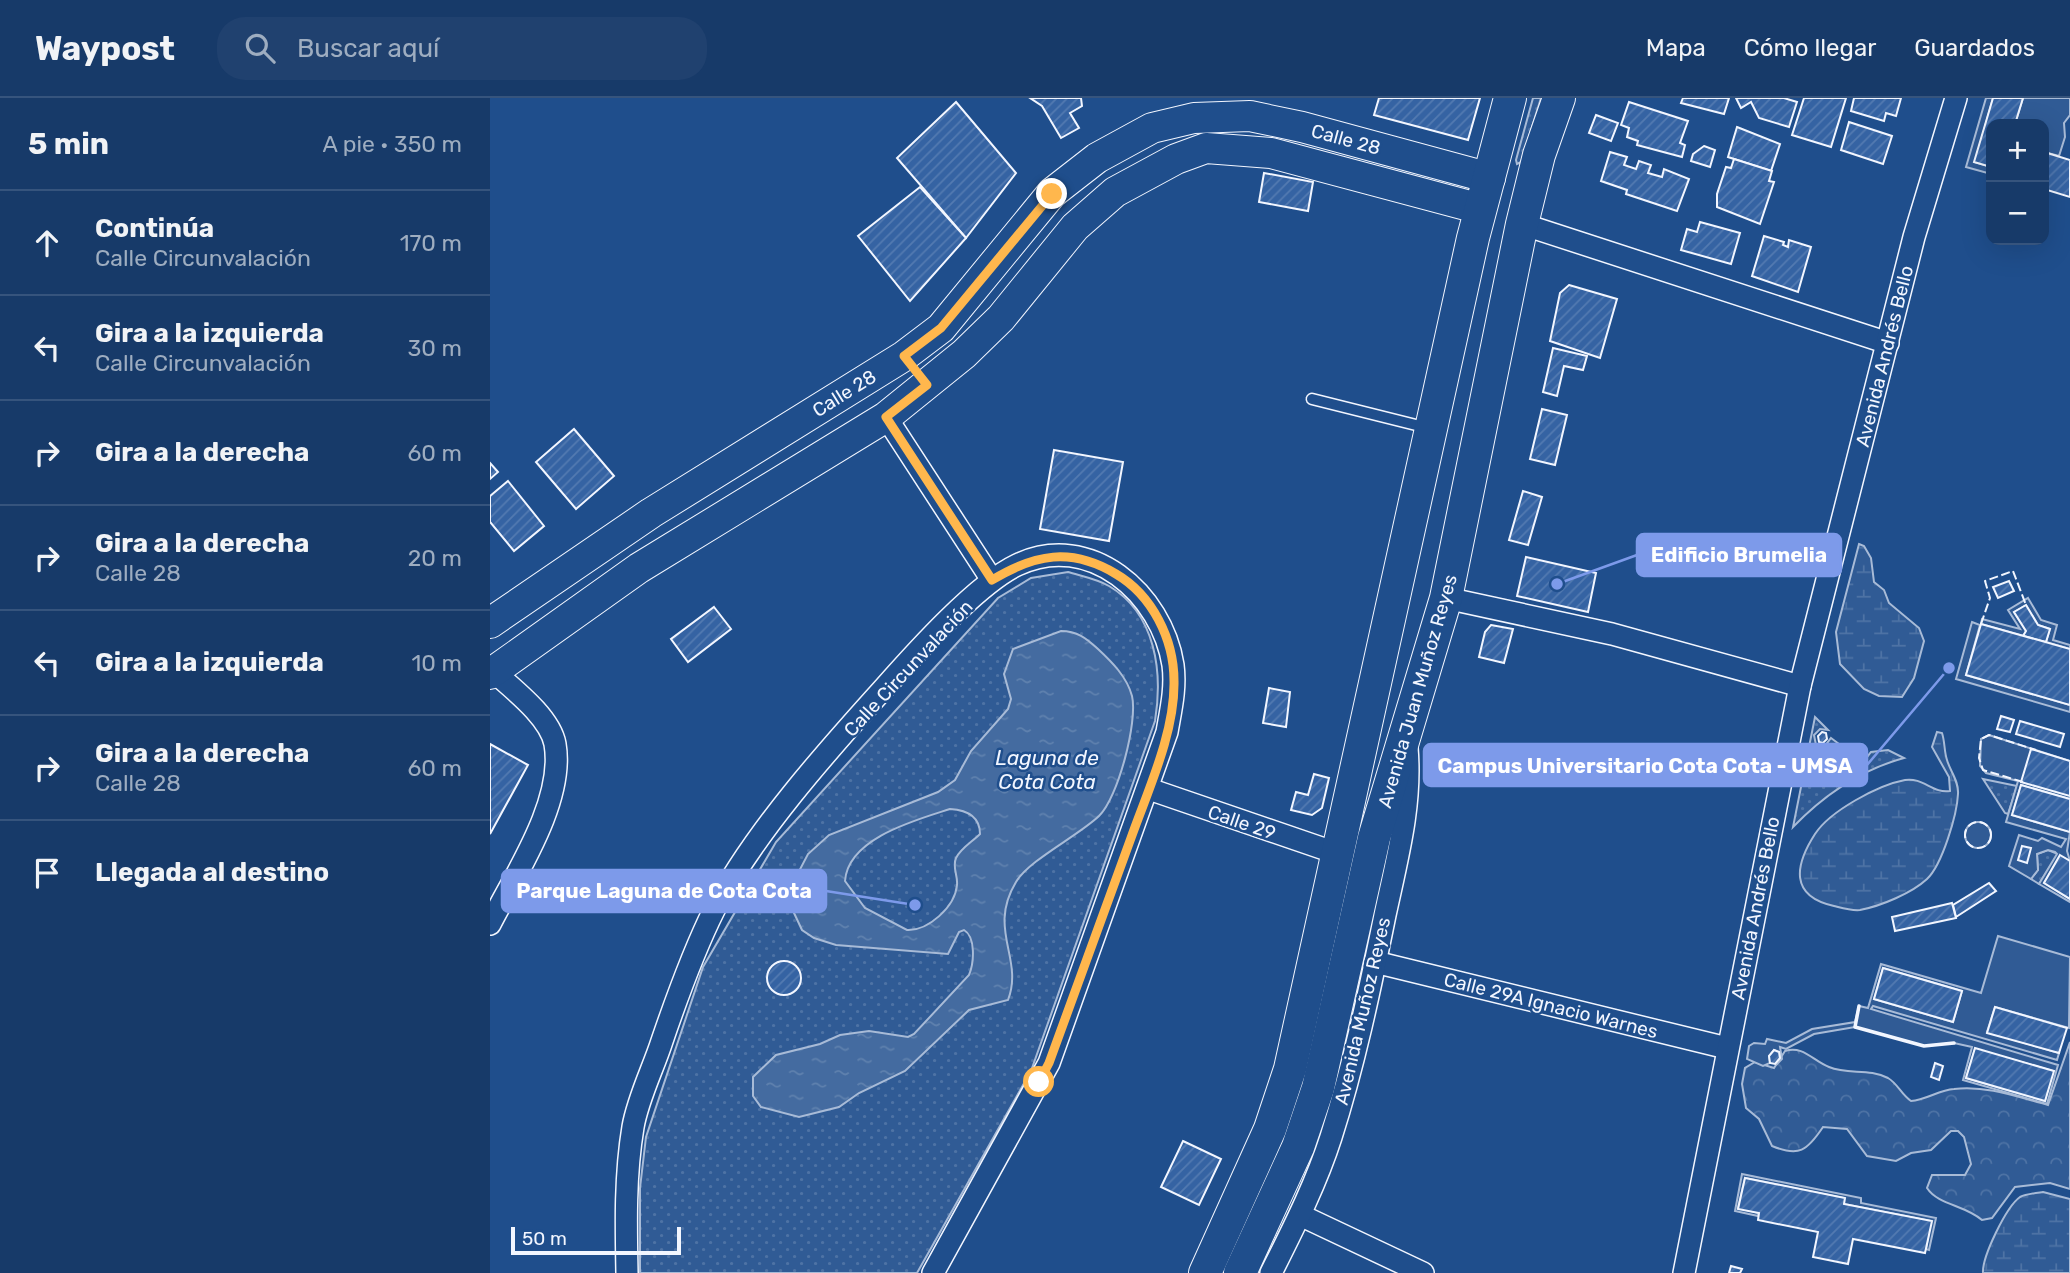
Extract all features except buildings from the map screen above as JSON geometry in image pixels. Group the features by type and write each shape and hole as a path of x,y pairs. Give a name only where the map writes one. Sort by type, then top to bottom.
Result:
{"main road":[{"path":"1510,98 1490,178 1510,195 1522,224"},
{"name":"Avenida Juan Muñoz Reyes","path":"1240,1273 1298,1147 1318,1088 1374,838 1446,598 1522,224 1539,155 1559,98"},
{"path":"1247,149 1252,107"},
{"name":"Calle 28","path":"490,623 651,513 904,356 941,328 1052,194 1124,141 1191,108 1252,107 1302,127 1490,178"},
{"path":"1191,108 1206,148"},
{"name":"Calle 28","path":"491,670 639,568 886,417 927,385 1001,318 1075,228 1115,192 1176,159 1206,148 1247,149 1297,157 1481,209"},
{"name":"Avenida Juan Muñoz Reyes","path":"1205,1273 1270,1129 1290,1069 1431,429 1490,178"},
{"path":"1481,209 1522,224"},
{"path":"904,356 927,385"}],"street":[{"name":"Avenida Andrés Bello","path":"1684,1273 1800,687 1914,237 1956,98"},
{"path":"1522,224 1888,344"},
{"path":"886,417 992,580"},
{"name":"Calle Circunvalación","path":"627,1273 626,1189 633,1124 684,978 714,910 769,826 906,663 992,580 1019,563 1069,556 1094,561 1125,579 1157,615 1172,662 1174,680 1167,732 1149,789 1049,1063 933,1273"},
{"path":"1446,598 1612,634 1800,687"},
{"path":"490,924 543,819 555,787 555,743 537,711 491,670"},
{"name":"Avenida Muñoz Reyes","path":"1270,1273 1300,1215 1330,1139 1376,962 1407,813 1409,777 1406,738"},
{"name":"Calle 29","path":"1149,789 1336,853"},
{"name":"Calle 29A Ignacio Warnes","path":"1376,962 1727,1048"},
{"path":"1300,1215 1423,1273"}],"lane":[{"path":"1312,399 1431,429"}],"green space":[{"path":"1533,98 1541,98 1521,162 1517,164 1516,160"},
{"path":"1859,544 1864,546 1871,558 1874,582 1884,590 1889,603 1919,628 1924,641 1914,678 1902,697 1879,696 1864,689 1840,664 1836,632"},
{"path":"1068,572 1109,586 1137,612 1153,646 1156,664 1158,683 1155,721 1031,1071 917,1273 640,1273 640,1188 646,1137 703,967 776,842 998,598 1031,578"},
{"path":"1815,717 1828,730 1820,729 1814,735 1816,745 1825,746 1819,755 1850,779 1871,752 1888,750 1904,758 1858,776 1818,804 1793,827"},
{"path":"1937,732 1942,733 1946,757 1956,780 1958,794 1948,839 1933,872 1905,894 1860,910 1834,906 1809,895 1800,878 1803,857 1822,825 1843,808 1869,793 1905,780 1950,791 1949,777 1932,747"},
{"path":"1983,779 2017,786 2008,814 2005,813"},
{"path":"2048,850 2058,854 2039,884 2031,879 2038,870 2037,854"},
{"path":"2070,1042 2070,1189 2050,1183 2015,1187 1992,1218 1982,1220 1938,1198 1927,1188 1932,1175 1965,1175 1971,1164 1964,1137 1958,1131 1951,1131 1931,1150 1911,1153 1896,1161 1867,1156 1847,1129 1823,1127 1802,1150 1789,1151 1772,1146 1759,1119 1746,1108 1742,1084 1745,1068 1755,1062 1774,1068 1785,1051 1797,1050 1836,1069 1873,1073 1888,1078 1911,1101 1948,1090 1966,1088 2002,1093 2048,1105"},
{"path":"2043,1192 2070,1199 2070,1273 1983,1273 1991,1245 2014,1202 2022,1196"}],"shaded area":[{"path":"1986,98 1993,98 1975,162 1986,165 1986,173 1966,167"},
{"path":"2023,98 2070,98 2070,115 2064,123 2065,137 2059,156 2049,153 2049,119 2017,119"},
{"path":"2028,598 2041,620 2057,625 2053,640 2070,645 2070,649 2046,642 2050,629 2038,625 2026,605 2014,612 2026,631 2023,636 1981,624 1982,619 2020,629 2008,610"},
{"path":"1972,622 1980,625 1966,675 2070,705 2070,712 1956,679"},
{"path":"1989,735 2070,761 2070,799 2021,785 2012,815 2070,832 2067,851 2070,861 2060,856 2044,883 2070,899 2070,902 2039,884 2057,854 2055,852 2048,850 2037,854 2038,870 2031,879 2009,866 2019,835 2038,841 2042,838 2061,847 2066,839 2006,822 2018,781 1986,773 1980,766 1981,739"},
{"path":"1831,738 1863,762 1850,780 1818,755"},
{"path":"1978,822 1987,826 1991,835 1987,844 1978,848 1969,844 1965,835 1969,826"},
{"path":"1998,936 2070,957 2069,1028 1995,1007 1987,1032 2059,1053 2057,1060 1873,1006 1871,1009 2058,1065 2047,1104 1963,1080 1972,1047 1954,1043 1924,1046 1855,1027 1814,1034 1786,1049 1780,1047 1782,1059 1776,1065 1780,1058 1779,1052 1774,1050 1769,1056 1770,1063 1763,1066 1747,1059 1749,1046 1754,1043 1765,1044 1767,1039 1786,1043 1812,1029 1855,1022 1859,1006 1868,1008 1881,964 1981,993","holes":["1883,968 1962,991 1953,1022 1874,999","1975,1049 2053,1071 2045,1101 1966,1078"]},
{"path":"1742,1174 1861,1198 1861,1203 1936,1218 1929,1250 1926,1249 1931,1221 1844,1204 1844,1198 1745,1178 1738,1208 1759,1213 1758,1216 1735,1211"}],"water":[{"name":"Laguna de Cota Cota","path":"1061,631 1081,636 1103,654 1123,676 1130,689 1133,708 1125,759 1106,807 1090,824 1022,874 1008,899 1005,929 1012,985 1008,1000 969,1010 905,1071 859,1093 839,1107 799,1117 761,1107 753,1096 753,1077 776,1055 820,1044 840,1035 869,1031 908,1037 914,1034 969,975 973,957 972,944 971,938 964,930 959,932 948,954 836,945 814,938 802,930 794,913 796,877 808,854 829,835 938,792 955,780 971,751 1008,709 1011,699 1004,674 1013,649","holes":["950,809 975,818 980,834 956,858 957,885 946,909 932,922 907,930 865,908 845,881 849,866 858,853 871,842 903,825"]}],"fence":[{"path":"1981,624 1990,598 1985,581 2013,571 2026,605"},
{"path":"2023,782 1983,770 1979,758 1981,739 1989,735 2036,750"},
{"path":"1978,822 1987,826 1991,835 1987,844 1978,848 1969,844 1965,835 1969,826 1978,822"}],"wall":[{"path":"1859,1006 1855,1027 1924,1046 1954,1043"}],"place":[{"name":"Edificio Brumelia","path":"1557,584"},
{"name":"Campus Universitario Cota Cota - UMSA","path":"1949,668"},
{"name":"Parque Laguna de Cota Cota","path":"915,905"}],"route":[{"path":"1039,1082 1049,1063 1149,789 1167,732 1173,699 1172,662 1157,615 1125,579 1094,561 1069,556 1019,563 992,580 886,417 927,385 904,356 941,328 1052,194"}]}
